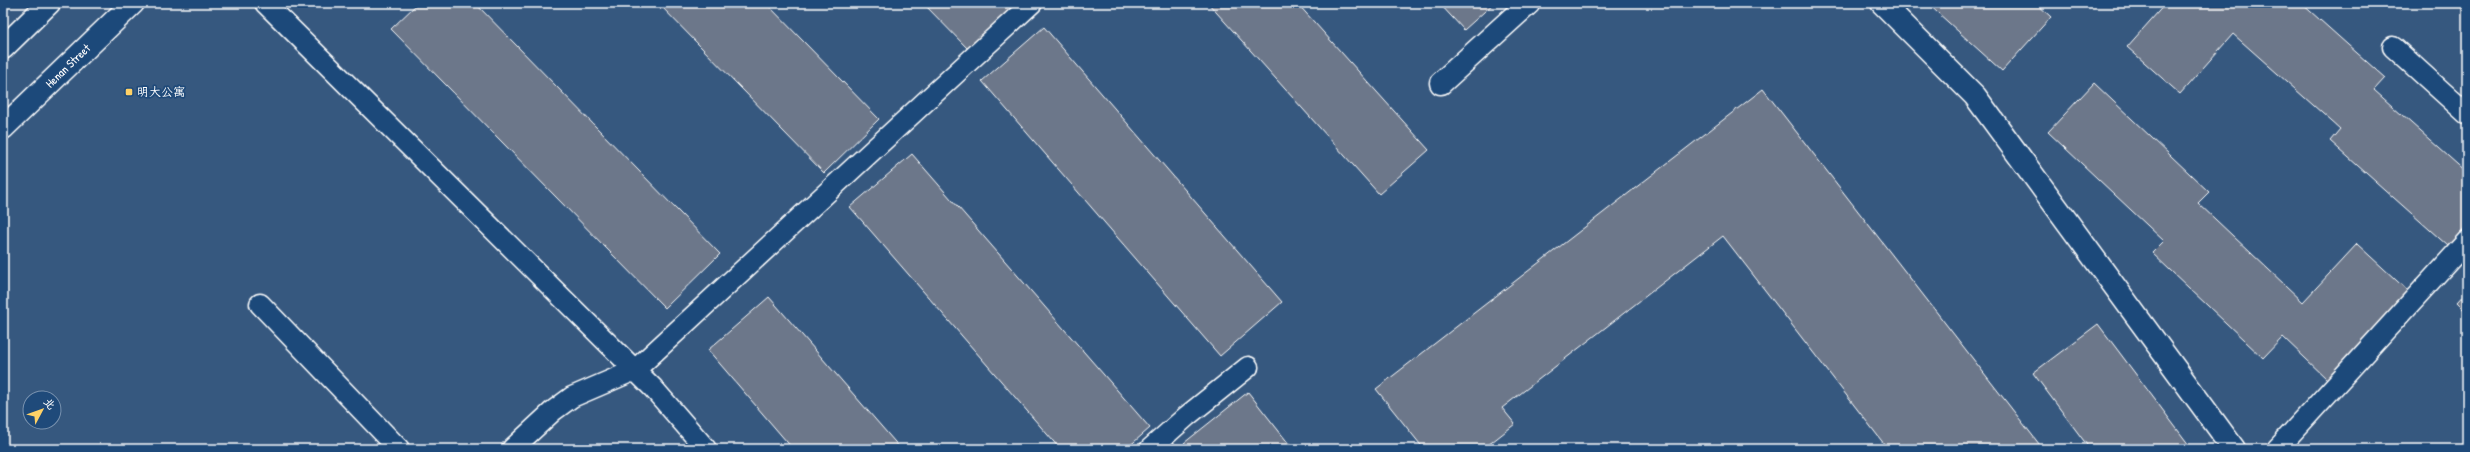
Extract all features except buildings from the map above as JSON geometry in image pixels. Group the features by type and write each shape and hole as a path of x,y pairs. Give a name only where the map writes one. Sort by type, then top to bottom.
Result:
{"street":[{"path":"3,48 50,3"},
{"name":"Henan Street","path":"3,128 133,3"},
{"path":"1441,83 1529,3"},
{"path":"1882,3 1975,96 2234,449"}],"lane":[{"path":"265,3 653,388 706,449"},
{"path":"512,449 553,411 572,397 635,370 1032,3"},
{"path":"2393,47 2467,114"},
{"path":"2278,449 2467,241"},
{"path":"260,304 399,449"},
{"path":"1150,449 1187,416 1248,367"}],"place":[{"name":"明大公寓","path":"129,92"}]}
